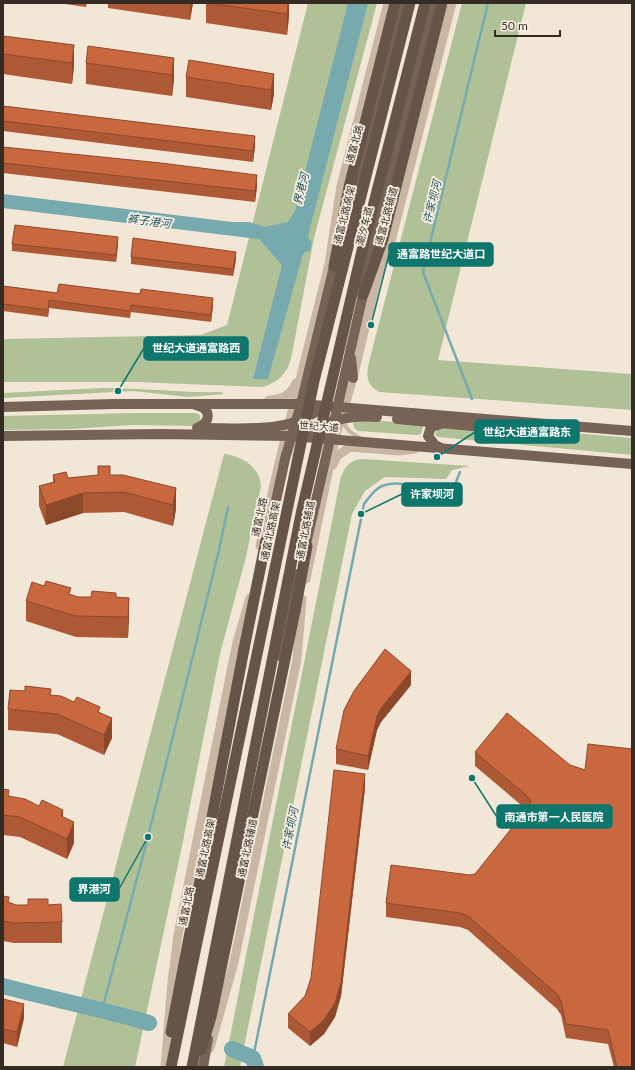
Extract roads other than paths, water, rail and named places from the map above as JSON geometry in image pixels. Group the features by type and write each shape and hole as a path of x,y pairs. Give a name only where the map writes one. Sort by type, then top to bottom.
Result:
{"highway":[{"path":"334,266 349,187 395,3"},
{"name":"通富北路高架","path":"168,1067 314,381 410,3"},
{"path":"193,1067 299,522 362,250 425,3"},
{"path":"363,295 383,239 442,3"},
{"path":"168,1067 170,1041 180,982 266,540"},
{"path":"193,1067 211,1018 298,609 307,546"}],"main road":[{"name":"通富北路","path":"168,1067 260,593 266,540 276,496 282,459 298,404 404,3"},
{"path":"72,435 133,428 264,427 292,422 311,415 322,406 335,388 348,377 357,344 366,263 434,3"},
{"path":"204,1067 292,591 307,546 351,361 357,344"},
{"name":"世纪大道","path":"3,407 172,404 298,404 632,431"},
{"path":"191,404 201,406 208,415 208,421 204,426 197,428"},
{"path":"276,496 278,475 282,459 302,437 317,426 337,421 370,416 505,429 582,427"},
{"path":"436,448 428,436 431,428 443,423"},
{"name":"世纪大道","path":"3,436 166,434 288,436 632,464"}],"street":[{"path":"298,404 329,264 341,186 388,3"},
{"name":"通富北路辅道","path":"357,344 376,282 391,241 452,3"},
{"path":"172,404 281,399 294,389 298,378 310,323 334,266"},
{"name":"通富北路辅道","path":"204,1067 234,962 297,659 298,609 318,520 333,439"},
{"path":"307,546 324,506 333,464 337,456 350,447 399,450 436,448"},
{"path":"168,1067 172,982 178,935 237,642 249,599 274,486 282,459"},
{"path":"274,486 278,475"}],"lane":[{"name":"潮汐车道","path":"341,408 335,388 358,285 430,3"},
{"path":"298,378 298,404"},
{"path":"337,421 349,431 367,442"},
{"path":"333,439 333,464"}],"water":[{"name":"裤子港河","path":"348,3 368,3 308,236 309,240 312,241 310,251 306,251 303,254 268,379 253,379 282,265 259,239 3,208 3,194 232,222 249,222 265,227 288,222 295,211"}],"waterway":[{"name":"许家坝河","path":"472,399 423,272 488,3"},
{"name":"许家坝河","path":"253,1058 364,504 377,489 390,484 408,484 436,488 454,487 460,472"},
{"name":"界港河","path":"102,1010 148,837 219,550 228,507"},
{"path":"3,986 149,1023"},
{"path":"232,1049 253,1058 256,1067"}],"place":[{"name":"通富路世纪大道口","path":"371,325"},
{"name":"世纪大道通富路西","path":"118,391"},
{"name":"世纪大道通富路东","path":"437,457"},
{"name":"许家坝河","path":"361,514"},
{"name":"南通市第一人民医院","path":"472,778"},
{"name":"界港河","path":"148,837"}]}
